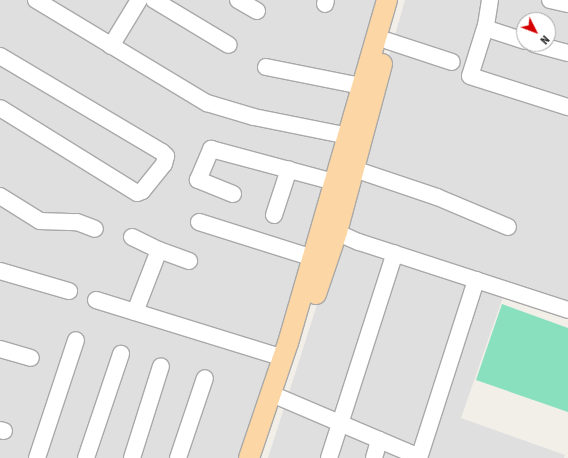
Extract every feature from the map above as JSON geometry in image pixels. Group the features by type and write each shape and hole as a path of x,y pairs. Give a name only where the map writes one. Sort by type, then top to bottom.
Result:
{"main road":[{"path":"249,458 283,358 313,258 329,228 354,168 354,138 361,86 387,0"},
{"path":"262,458 281,398 329,228 334,182 354,138 388,41 400,0"}],"street":[{"path":"36,0 207,103 254,117 354,138"},
{"path":"111,46 139,0"},
{"path":"154,0 229,45"},
{"path":"238,0 257,11"},
{"path":"490,0 486,25 470,76 568,107"},
{"path":"550,0 568,4"},
{"path":"486,25 493,32 516,39"},
{"path":"388,41 452,62"},
{"path":"556,50 568,53"},
{"path":"0,56 162,152 166,156 164,164 142,191 137,193 0,108"},
{"path":"266,67 361,86"},
{"path":"233,194 198,180 211,149 334,182"},
{"path":"354,168 437,197 449,204 508,227"},
{"path":"274,215 289,169"},
{"path":"0,196 40,221 77,222 95,229"},
{"path":"199,222 313,258"},
{"path":"329,228 396,253 568,310"},
{"path":"132,237 159,250 189,261"},
{"path":"135,312 159,250"},
{"path":"329,458 342,424 396,253"},
{"path":"0,271 69,291"},
{"path":"281,398 419,458 476,280"},
{"path":"96,300 283,358"},
{"path":"37,458 76,340"},
{"path":"0,349 31,358"},
{"path":"86,458 121,354"},
{"path":"132,458 161,366"},
{"path":"178,458 205,378"},
{"path":"374,458 379,440"}],"shaded area":[{"path":"0,0 27,0 204,107 342,141 240,458 0,458"},
{"path":"43,0 379,0 343,130 207,99"},
{"path":"405,0 568,0 568,307 340,229"},
{"path":"338,239 504,294 461,418 565,455 564,458 268,458"}],"green space":[{"path":"502,304 568,328 568,412 476,380"}]}
